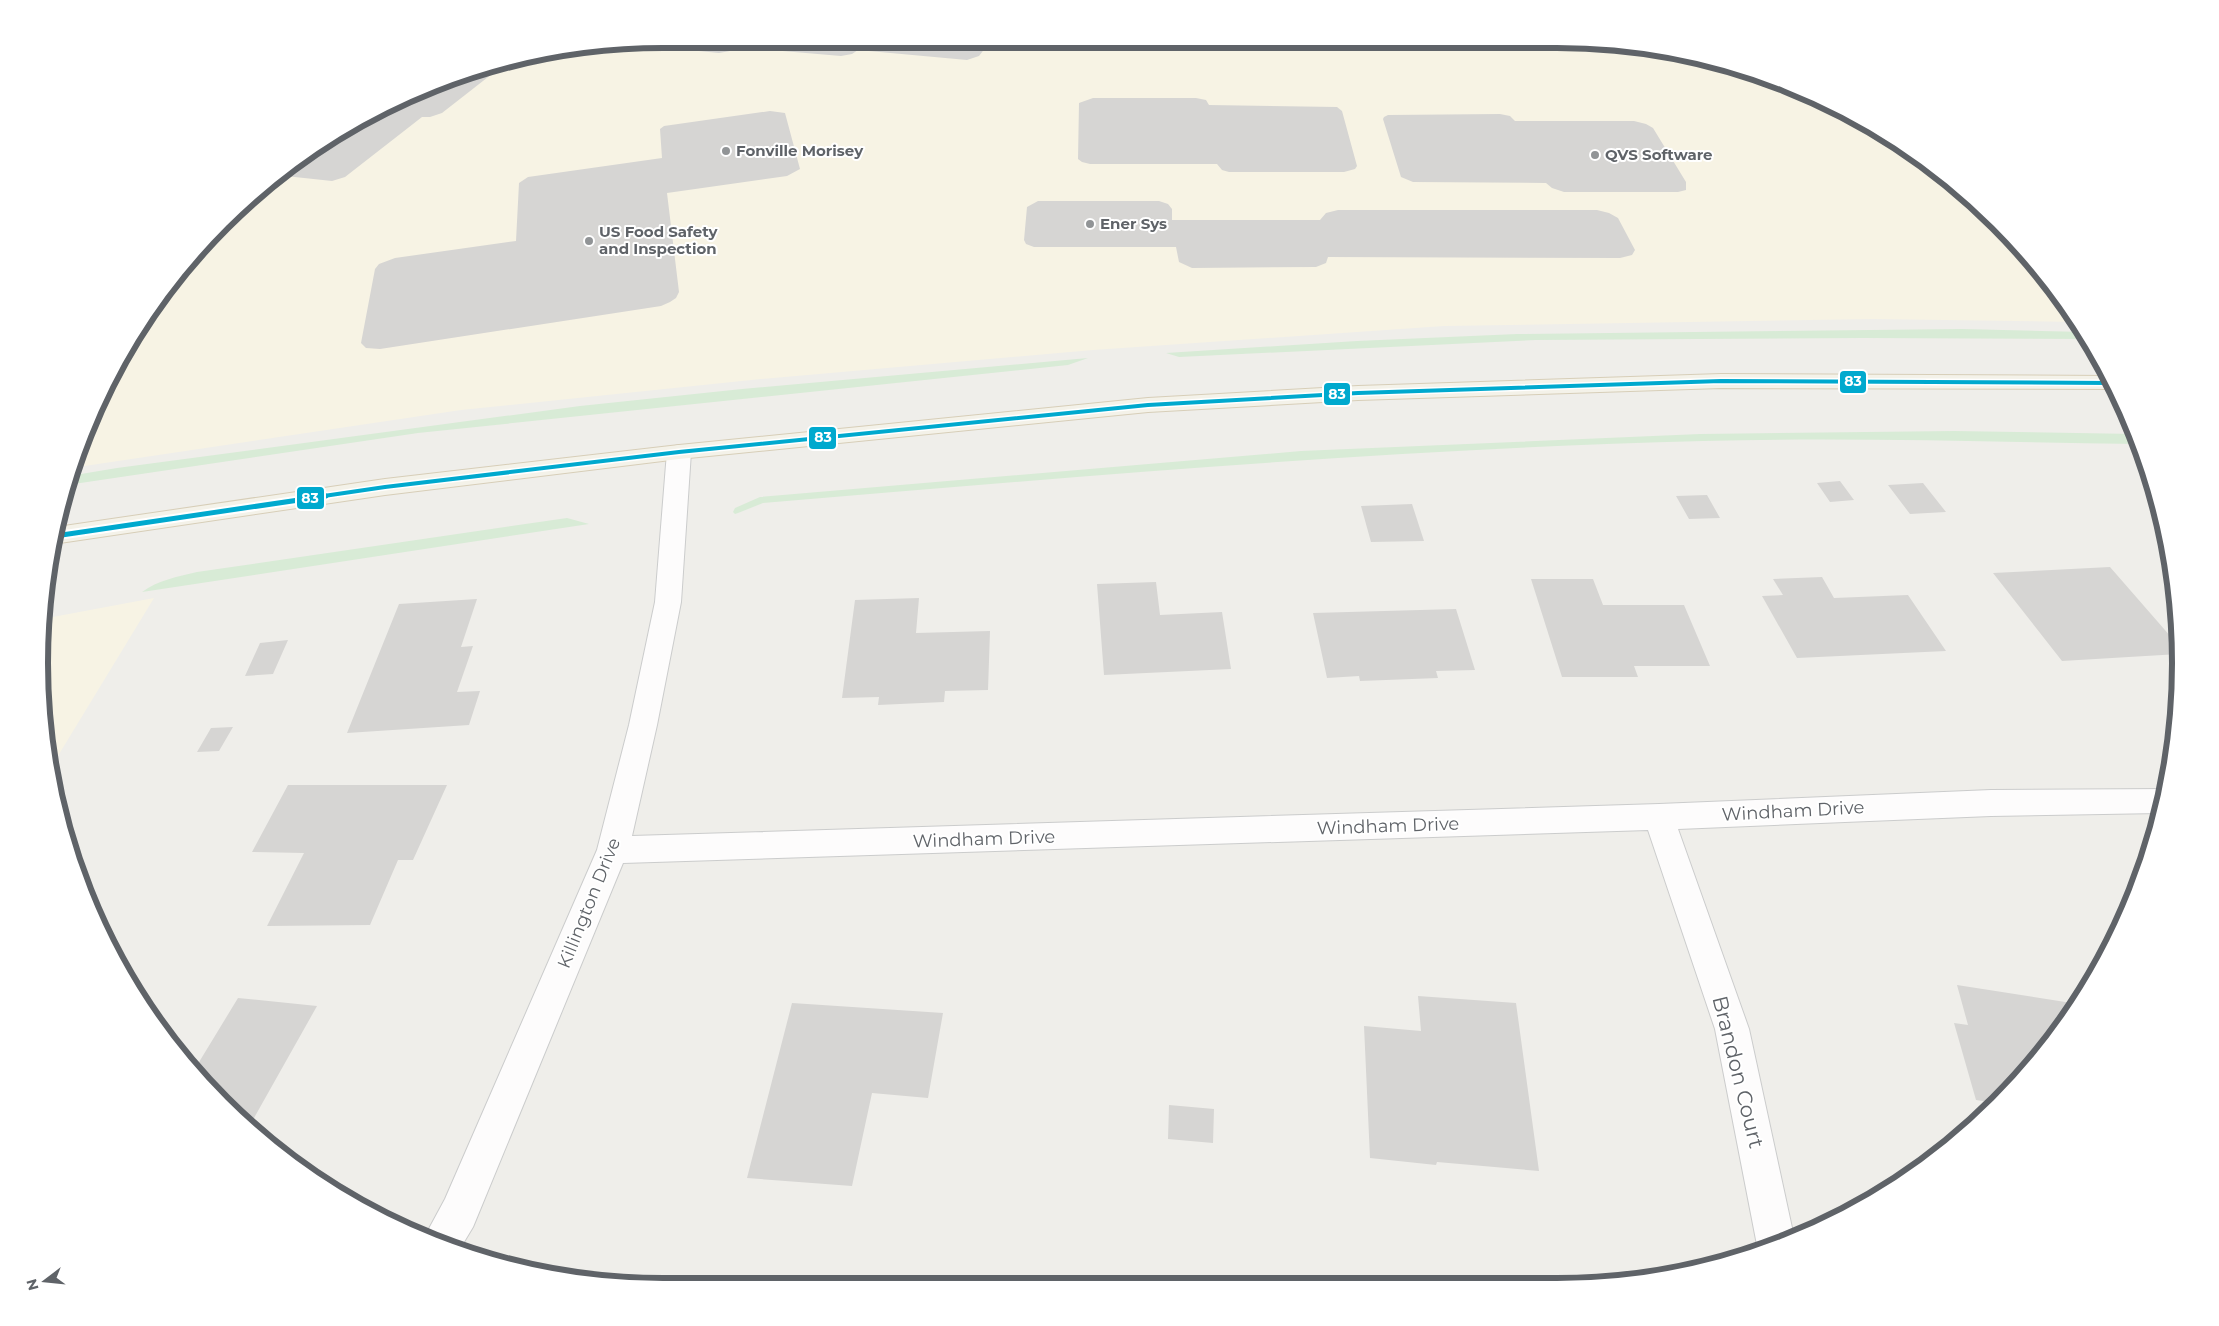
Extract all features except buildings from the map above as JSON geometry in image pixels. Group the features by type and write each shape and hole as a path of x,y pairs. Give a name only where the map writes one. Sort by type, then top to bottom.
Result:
{"main road":[{"path":"61,535 385,487 679,452 1148,406 1358,393 1721,381 2104,383"}],"street":[{"name":"Killington Drive","path":"444,1238 459,1213 613,850 643,726 668,602 679,452"},
{"name":"Windham Drive","path":"613,850 1659,817 1991,803 2156,800"},
{"name":"Brandon Court","path":"1659,817 1732,1029 1774,1238"}],"shaded area":[{"path":"1556,48 1596,49 1676,59 1715,68 1792,94 1864,130 1898,151 1962,200 1991,228 2019,257 2069,322 1873,319 1444,326 1093,350 761,379 461,410 79,467 94,427 111,391 151,321 200,257 257,200 288,175 321,151 355,130 427,94 504,68 543,59 623,49"},
{"path":"154,598 56,760 49,703 50,618"}],"green space":[{"path":"1962,329 2075,332 2079,339 1536,340 1179,357 1166,353 1357,341 1517,334"},
{"path":"1088,358 1068,365 418,433 74,484 77,475 117,468 580,406 742,389"},
{"path":"1954,431 2128,434 2131,444 1757,440 1468,450 998,483 763,503 735,514 733,512 735,508 760,497 1301,451 1700,434"},
{"path":"567,518 589,524 142,592 161,582 197,572"}],"transit line":[{"name":"83","path":"61,535 385,487 679,452 1148,405 1358,393 1721,381 2104,383"}],"place":[{"name":"Fonville Morisey","path":"726,151"},
{"name":"QVS Software","path":"1595,155"},
{"name":"Ener Sys","path":"1090,224"},
{"name":"US Food Safety and Inspection","path":"589,241"}]}
